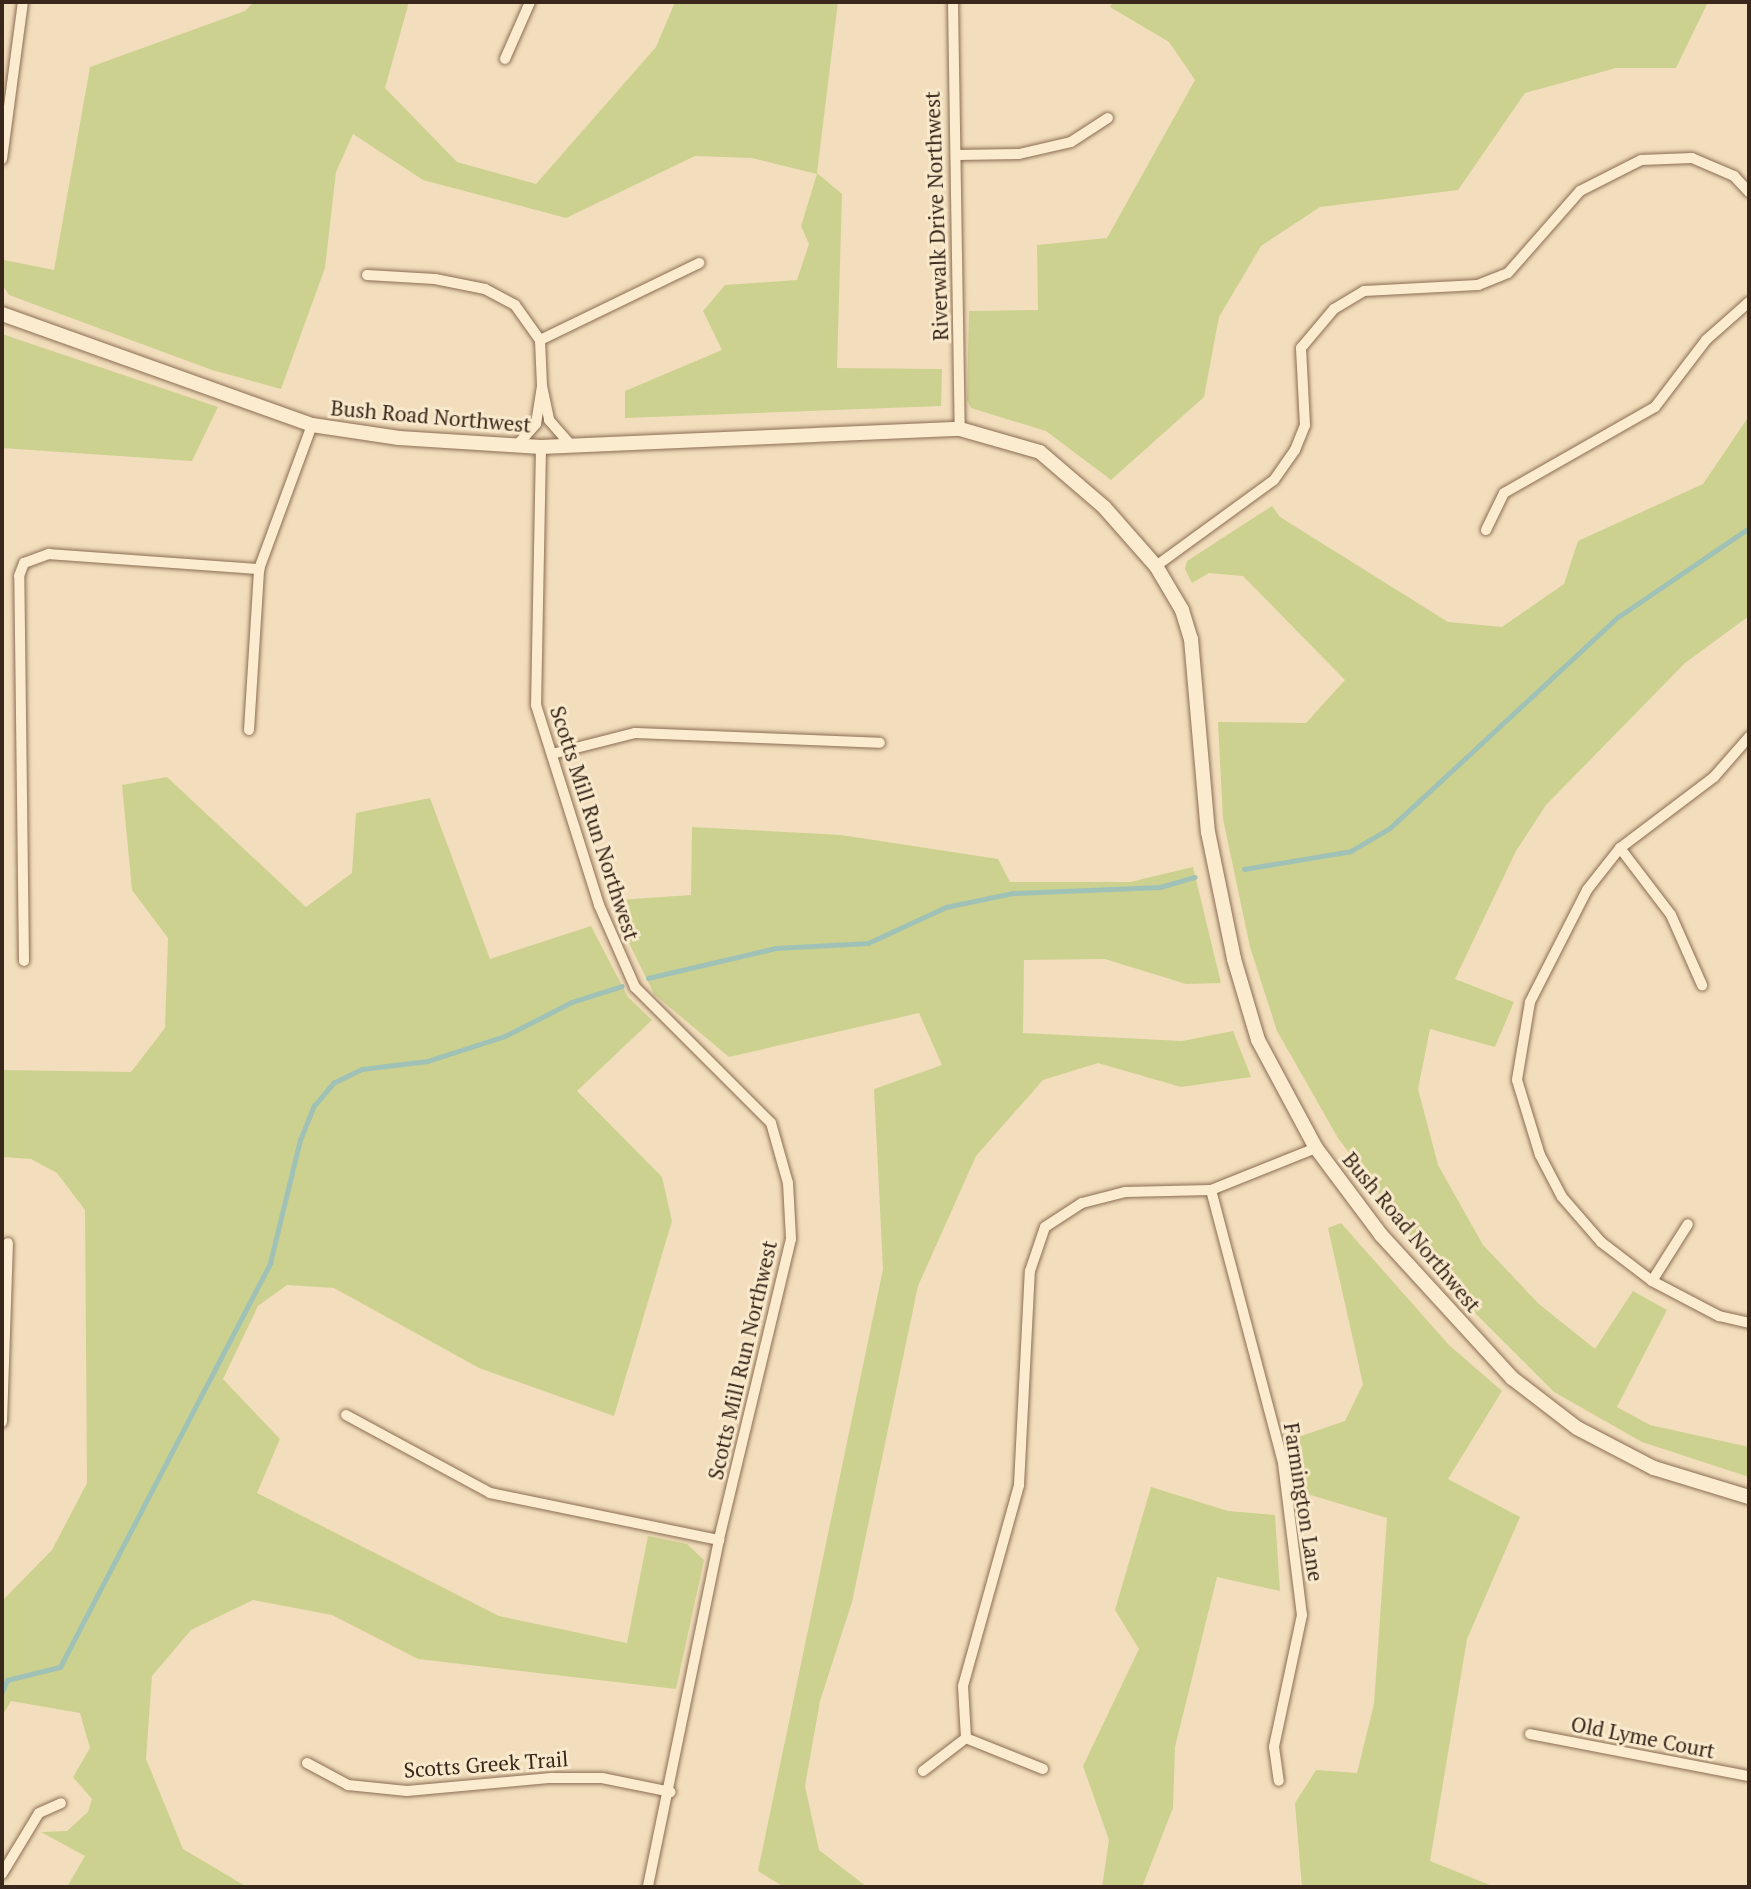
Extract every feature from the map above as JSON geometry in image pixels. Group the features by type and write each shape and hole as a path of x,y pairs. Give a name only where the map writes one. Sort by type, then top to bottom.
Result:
{"street":[{"path":"2,159 23,2"},
{"path":"505,59 530,2"},
{"name":"Riverwalk Drive Northwest","path":"953,2 960,429"},
{"path":"956,155 1019,154 1071,142 1108,118"},
{"path":"1156,566 1274,480 1295,450 1305,425 1301,348 1334,309 1364,292 1478,285 1508,273 1580,191 1641,160 1692,158 1734,176 1749,191"},
{"path":"540,340 699,264"},
{"path":"367,275 485,289 515,304 540,340 542,386 549,420 570,444"},
{"path":"1486,530 1504,494 1655,407 1706,340 1749,302"},
{"name":"Bush Road Northwest","path":"2,314 312,425 541,447 960,429 1040,452 1104,507 1156,566 1191,639 1208,832 1234,959 1258,1040 1316,1148 1381,1235 1512,1378 1577,1428 1654,1468 1749,1497"},
{"path":"516,446 536,424 542,386"},
{"path":"249,730 259,569 312,425"},
{"name":"Scotts Mill Run Northwest","path":"541,447 536,705 621,963 635,987 771,1123 788,1183 791,1239 719,1540 671,1792 648,1887"},
{"path":"24,961 19,576 24,564 49,554 259,569"},
{"path":"552,754 635,733 880,743"},
{"path":"1749,737 1714,777 1661,811 1620,848 1587,890 1530,1002 1517,1080 1540,1156 1562,1197 1601,1242 1652,1281 1719,1316 1749,1323"},
{"path":"1620,848 1671,915 1702,985"},
{"path":"966,1738 963,1686 1019,1485 1030,1271 1045,1227 1082,1203 1125,1192 1212,1190 1316,1148"},
{"name":"Farmington Lane","path":"1212,1190 1283,1463 1302,1615 1274,1747 1279,1781"},
{"path":"1652,1281 1688,1224"},
{"path":"2,1422 8,1243"},
{"path":"346,1415 490,1493 719,1540"},
{"name":"Old Lyme Court","path":"1530,1734 1749,1776"},
{"path":"966,1738 1043,1769"},
{"path":"923,1771 966,1738"},
{"name":"Scotts Greek Trail","path":"307,1763 348,1785 407,1791 564,1778 671,1792"},
{"path":"2,1874 39,1813 61,1803"}],"green space":[{"path":"254,2 409,2 385,88 457,162 536,184 656,47 675,2 838,2 817,173 842,194 837,368 942,369 941,406 625,418 625,391 722,350 703,311 725,285 797,280 809,244 801,226 817,174 752,158 695,156 566,218 423,180 353,134 336,172 325,268 281,389 212,370 9,295 2,284 4,260 54,270 90,67 245,11"},
{"path":"1113,2 1708,2 1676,68 1616,68 1525,93 1458,190 1320,207 1261,246 1219,317 1204,397 1111,480 1046,431 971,408 967,400 969,311 1038,310 1037,245 1107,238 1195,80 1169,42 1110,7"},
{"path":"2,334 218,407 192,461 2,448"},
{"path":"1749,416 1749,616 1685,663 1546,805 1516,851 1455,979 1514,1002 1495,1047 1430,1029 1418,1089 1438,1165 1483,1245 1539,1304 1595,1349 1633,1291 1667,1310 1617,1407 1650,1425 1749,1447 1749,1477 1642,1442 1554,1392 1450,1288 1338,1138 1277,1031 1250,947 1223,819 1218,722 1306,723 1345,680 1243,576 1209,573 1192,583 1185,569 1187,561 1272,506 1280,517 1448,622 1502,627 1564,584 1578,541 1703,484"},
{"path":"167,777 306,907 352,873 356,813 430,798 490,959 591,926 628,997 652,1020 577,1091 662,1177 672,1221 614,1416 479,1368 334,1288 287,1285 258,1306 223,1379 280,1439 257,1493 499,1616 627,1643 648,1536 687,1544 704,1560 676,1689 418,1659 332,1615 253,1600 191,1630 152,1676 146,1759 183,1849 247,1887 67,1887 85,1856 41,1832 67,1831 88,1812 92,1799 73,1777 90,1748 80,1713 11,1701 2,1716 2,1601 52,1550 87,1483 85,1210 57,1173 31,1159 2,1157 2,1070 131,1072 165,1028 168,938 132,890 122,785"},
{"path":"692,827 841,835 998,859 1010,882 1130,882 1193,867 1221,983 1186,984 1105,959 1024,960 1023,1033 1182,1041 1233,1031 1251,1077 1181,1087 1098,1063 1043,1080 976,1156 918,1286 852,1602 820,1701 805,1786 819,1850 867,1887 784,1887 758,1871 883,1269 874,1089 942,1065 919,1013 729,1057 654,994 629,943 618,900 691,895"},
{"path":"1341,1223 1449,1345 1502,1391 1448,1479 1520,1517 1467,1639 1430,1861 1495,1887 1302,1887 1295,1803 1316,1770 1357,1773 1374,1704 1387,1518 1304,1493 1295,1438 1345,1421 1363,1384 1328,1228"},
{"path":"1151,1487 1228,1511 1275,1515 1280,1591 1217,1577 1175,1747 1173,1808 1142,1887 1102,1887 1109,1840 1083,1766 1139,1649 1115,1610"}],"waterway":[{"path":"1244,869 1351,851 1390,828 1618,617 1749,528"},
{"path":"648,978 776,948 868,943 946,907 1013,893 1160,887 1195,877"},
{"path":"2,1692 7,1680 60,1667 270,1263 300,1140 314,1106 333,1083 362,1069 428,1061 505,1036 572,1002 622,986"}]}
